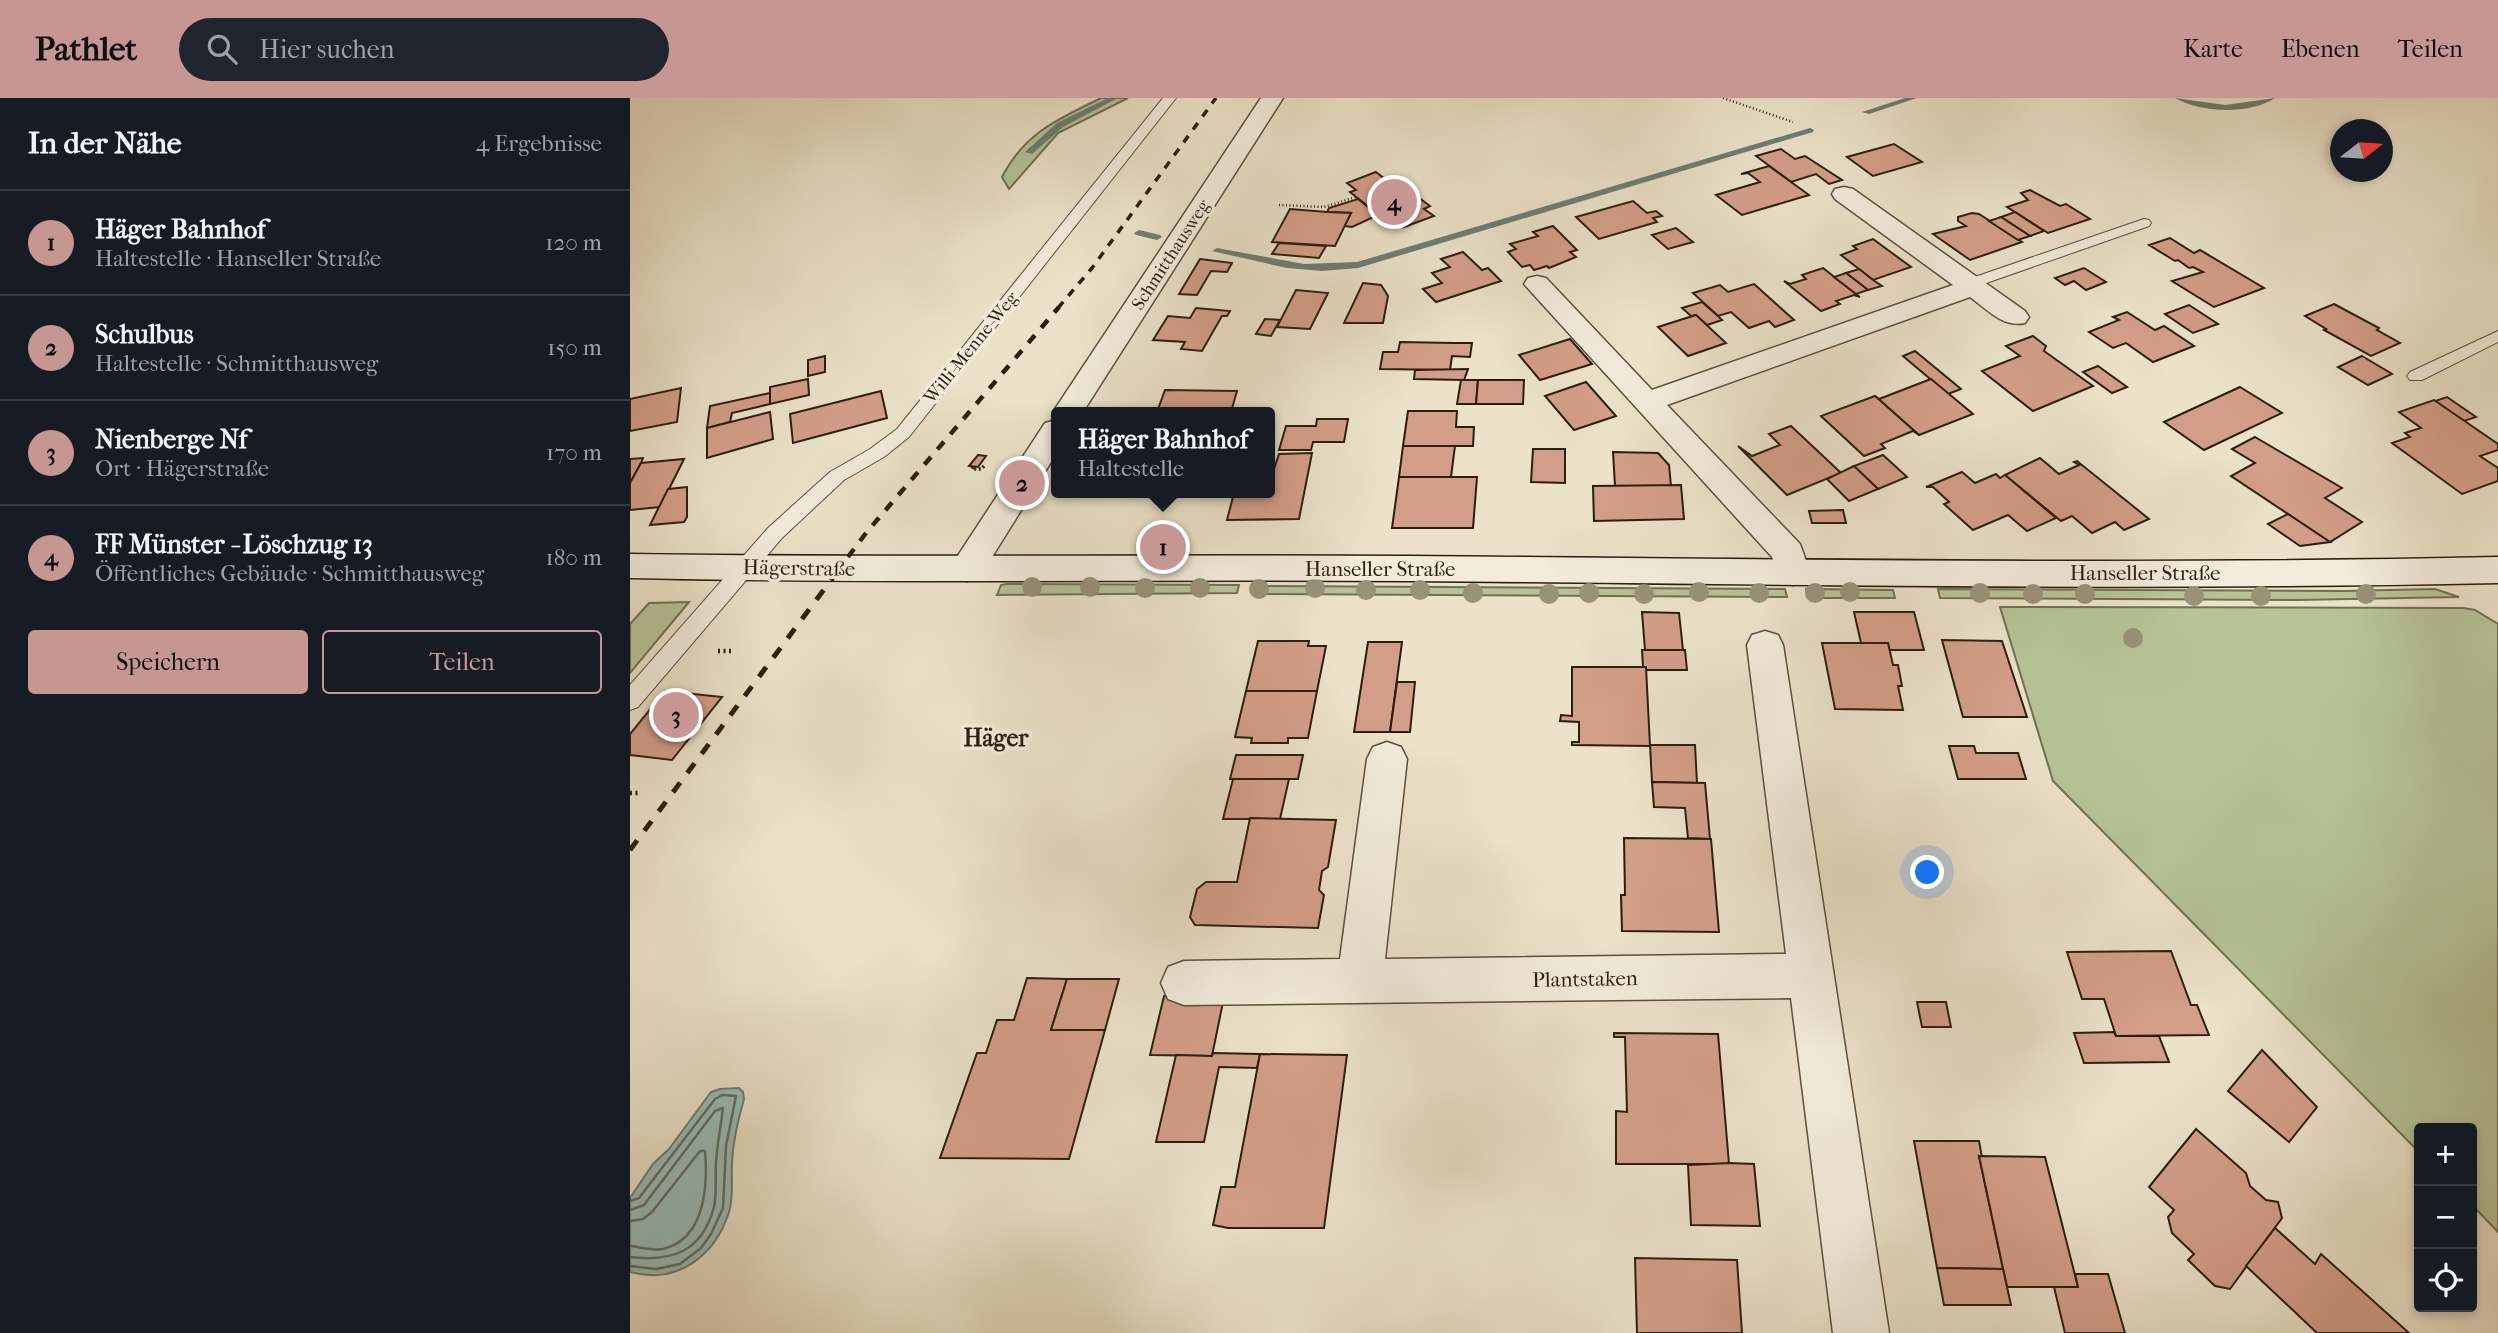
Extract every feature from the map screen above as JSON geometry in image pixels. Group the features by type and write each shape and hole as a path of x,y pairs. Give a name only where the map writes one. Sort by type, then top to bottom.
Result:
{"street":[{"name":"Schmitthausweg","path":"1071,407 1272,98"},
{"path":"1844,194 2015,317"},
{"path":"1537,284 1788,553 1793,572"},
{"path":"1649,401 1971,285"},
{"path":"967,569 1051,438"},
{"name":"Hägerstraße","path":"630,566 967,569"},
{"name":"Hanseller Straße","path":"967,569 1161,567 1793,572 2409,572 2498,569"},
{"path":"1765,645 1861,1333"},
{"path":"1360,981 1387,759"},
{"name":"Plantstaken","path":"1184,983 1811,976"}],"lane":[{"name":"Willi-Menne-Weg","path":"630,701 743,567 837,476 877,453 903,433 1170,98"},
{"path":"1971,285 2144,223"},
{"path":"2416,376 2498,336"}],"path":[{"path":"1723,98 1793,122"},
{"path":"1279,205 1324,207 1356,197"},
{"path":"630,793 639,793"}],"green space":[{"path":"1101,98 1128,98 1058,133 1009,189 1002,177 1032,138 1044,128"},
{"path":"1001,585 1239,585 1237,593 997,595"},
{"path":"1263,586 1785,589 1787,597 1260,594"},
{"path":"1806,589 1893,590 1895,598 1808,598"},
{"path":"1938,589 2435,589 2459,597 2297,600 1940,598"},
{"path":"689,602 630,673 630,624 649,603"},
{"path":"2000,607 2464,608 2475,610 2498,624 2498,1232 2477,1210 2477,1123 2414,1123 2414,1147 2053,781"}],"water":[{"path":"739,1088 744,1099 733,1147 731,1206 723,1228 704,1254 678,1270 647,1275 630,1272 630,1198 653,1164 669,1149 711,1092"}],"building":[{"path":"1894,144 1922,162 1873,176 1847,157"},
{"path":"1781,149 1795,159 1805,156 1842,180 1829,184 1816,174 1791,182 1756,156"},
{"path":"1769,166 1809,195 1742,215 1716,195 1760,182 1748,173 1741,174"},
{"path":"1376,172 1385,179 1391,177 1430,206 1424,209 1434,216 1404,227 1395,220 1388,222 1350,192 1356,190 1347,183"},
{"path":"2030,190 2060,206 2066,204 2090,219 2048,233 2007,207 2028,200 2021,193"},
{"path":"1358,199 1378,215 1352,227 1344,226 1351,213 1327,212 1329,208"},
{"path":"1633,201 1647,213 1656,211 1662,216 1653,218 1657,222 1599,239 1576,217"},
{"path":"1290,209 1351,213 1335,246 1272,242"},
{"path":"2015,212 2044,231 2030,236 2001,217"},
{"path":"1979,214 2022,242 1970,260 1933,234 1966,226 1958,221 1958,217"},
{"path":"2001,217 2030,236 2018,240 1989,221"},
{"path":"1553,226 1577,250 1570,252 1576,257 1549,268 1547,266 1534,270 1530,265 1522,267 1508,252 1516,249 1510,244 1538,236 1533,232"},
{"path":"1676,228 1693,242 1668,249 1652,235"},
{"path":"2170,238 2194,253 2200,250 2264,288 2214,307 2172,281 2203,272 2175,261 2149,245"},
{"path":"1873,239 1911,267 1873,280 1841,255 1857,249 1853,246"},
{"path":"1279,243 1326,246 1319,258 1272,254"},
{"path":"1463,252 1482,270 1488,268 1501,281 1436,302 1423,289 1442,283 1432,273 1450,267 1441,259"},
{"path":"1200,259 1232,263 1227,272 1211,271 1197,295 1179,294"},
{"path":"1823,268 1860,297 1854,295 1836,301 1840,304 1821,311 1784,281 1790,284 1806,279 1802,275"},
{"path":"2084,268 2106,282 2086,290 2074,281 2065,285 2055,278"},
{"path":"1859,269 1882,286 1868,290 1846,273"},
{"path":"1846,273 1868,290 1856,294 1834,277"},
{"path":"1363,283 1381,285 1388,296 1383,323 1344,323"},
{"path":"1754,284 1794,320 1775,327 1769,321 1749,328 1731,312 1718,316 1693,293 1720,285 1728,292"},
{"path":"1296,290 1328,293 1310,329 1277,327"},
{"path":"1702,302 1722,320 1707,325 1682,308"},
{"path":"2334,304 2379,328 2377,330 2400,343 2371,356 2324,330 2326,329 2305,316"},
{"path":"2189,305 2218,324 2193,333 2165,314"},
{"path":"1196,308 1230,311 1227,316 1222,316 1202,351 1181,349 1185,342 1153,340 1168,316 1190,318"},
{"path":"2127,312 2155,330 2164,326 2194,346 2153,362 2126,343 2113,348 2089,332 2119,320 2113,317"},
{"path":"1696,315 1726,343 1688,356 1658,327"},
{"path":"1265,319 1280,320 1271,336 1256,334"},
{"path":"2033,336 2046,346 2044,351 2093,386 2033,411 1982,371 2020,356 2006,346"},
{"path":"1570,339 1592,364 1540,380 1519,355"},
{"path":"1400,342 1472,343 1470,357 1452,356 1450,370 1380,369 1383,352 1398,352"},
{"path":"1915,351 1961,389 1948,394 1903,356"},
{"path":"825,356 825,372 808,376 808,360"},
{"path":"2362,356 2392,374 2368,385 2338,367"},
{"path":"2098,366 2127,387 2112,393 2083,372"},
{"path":"1468,369 1464,380 1414,379 1415,370"},
{"path":"808,379 809,395 770,404 770,387"},
{"path":"1931,379 1973,414 1919,435 1875,396 1879,399"},
{"path":"1461,380 1478,380 1476,404 1457,404"},
{"path":"1478,380 1524,380 1523,404 1476,404"},
{"path":"1586,382 1616,416 1574,430 1545,396"},
{"path":"2240,387 2282,413 2204,450 2164,422"},
{"path":"681,388 677,422 630,431 630,399"},
{"path":"1165,390 1237,391 1232,407 1159,407"},
{"path":"881,391 887,418 793,443 790,414"},
{"path":"770,393 770,404 732,413 730,422 707,428 710,406"},
{"path":"1875,396 1919,435 1913,431 1881,444 1885,448 1864,456 1821,416"},
{"path":"2447,397 2476,417 2464,421 2435,401"},
{"path":"2434,400 2498,444 2498,450 2480,456 2498,468 2498,481 2462,494 2392,443 2410,437 2405,433 2421,428 2399,412"},
{"path":"1408,411 1457,411 1456,427 1474,427 1473,446 1403,446"},
{"path":"770,412 773,439 707,458 707,428"},
{"path":"1317,419 1348,419 1344,442 1313,442 1311,450 1279,450 1286,426 1316,426"},
{"path":"1791,426 1841,473 1787,495 1738,446 1752,456 1780,445 1769,434"},
{"path":"2255,437 2342,488 2325,498 2362,522 2330,542 2231,476 2255,463 2232,449"},
{"path":"1403,446 1455,446 1451,477 1399,477"},
{"path":"1533,449 1565,449 1565,483 1531,482"},
{"path":"1613,452 1658,453 1669,465 1671,486 1615,486"},
{"path":"1312,453 1299,519 1227,520 1233,498 1275,498 1275,466 1279,454"},
{"path":"978,455 986,456 978,467 969,466"},
{"path":"1883,455 1907,477 1878,489 1854,466"},
{"path":"643,458 641,463 630,483 630,459"},
{"path":"2040,458 2059,474 2079,465 2074,462 2077,461 2149,519 2124,530 2115,522 2092,533 2072,516 2061,521 2005,475"},
{"path":"684,459 660,507 630,510 630,483 641,463"},
{"path":"1854,466 1878,489 1849,501 1827,479"},
{"path":"1962,472 1975,483 1996,474 2000,478 2005,475 2056,518 2027,531 2008,515 1973,530 1944,504 1949,502 1933,487 1926,487"},
{"path":"1399,477 1477,477 1473,528 1392,528"},
{"path":"1681,485 1684,519 1594,521 1593,486"},
{"path":"687,487 687,517 684,522 650,525 668,489"},
{"path":"1843,510 1846,523 1812,523 1809,511"},
{"path":"2288,514 2330,542 2300,546 2268,524"},
{"path":"1642,612 1679,613 1683,650 1645,650"},
{"path":"1854,612 1914,612 1924,650 1889,650 1888,643 1861,643"},
{"path":"1942,640 2002,641 2027,717 1963,717"},
{"path":"1258,641 1309,641 1308,646 1326,646 1317,691 1246,691"},
{"path":"1368,642 1402,642 1390,732 1354,732"},
{"path":"1822,643 1888,643 1893,665 1898,665 1902,686 1898,686 1903,710 1835,709"},
{"path":"1642,650 1685,650 1687,670 1646,670 1643,667"},
{"path":"1572,667 1646,667 1650,746 1572,745 1572,742 1579,742 1579,722 1560,721 1561,715 1572,716"},
{"path":"1397,682 1415,682 1410,732 1390,732"},
{"path":"665,691 722,697 672,760 630,755 630,734"},
{"path":"1246,691 1317,691 1308,738 1288,738 1288,743 1251,743 1252,738 1235,737"},
{"path":"1650,745 1695,745 1697,783 1652,782"},
{"path":"1949,746 1974,746 1976,753 2018,753 2026,779 1958,779"},
{"path":"1236,755 1303,755 1298,779 1230,779"},
{"path":"1233,779 1289,779 1280,819 1223,819"},
{"path":"1652,782 1705,783 1710,839 1688,838 1685,808 1654,807"},
{"path":"1250,818 1336,820 1328,867 1322,871 1319,890 1324,895 1318,928 1195,925 1190,917 1197,889 1206,882 1237,882"},
{"path":"1624,838 1711,839 1719,932 1622,931 1621,895 1625,895"},
{"path":"2171,951 2191,1005 2197,1005 2209,1035 2116,1036 2104,999 2082,999 2067,952"},
{"path":"1027,978 1067,979 1051,1030 1105,1030 1069,1159 940,1158 977,1053 986,1053 997,1020 1014,1020"},
{"path":"1067,979 1119,979 1105,1030 1051,1030"},
{"path":"1164,996 1224,997 1212,1056 1150,1055"},
{"path":"1917,1002 1946,1002 1951,1027 1922,1027"},
{"path":"2114,1032 2116,1036 2159,1036 2169,1062 2084,1063 2074,1033"},
{"path":"1614,1033 1718,1034 1729,1164 1616,1164 1616,1111 1627,1112 1625,1037 1614,1037"},
{"path":"2262,1050 2317,1107 2289,1142 2228,1091"},
{"path":"1213,1053 1260,1054 1257,1068 1219,1067 1204,1142 1156,1142 1176,1055 1212,1056"},
{"path":"1260,1054 1347,1055 1324,1228 1228,1228 1213,1225 1221,1187 1235,1187"},
{"path":"2196,1129 2246,1173 2250,1186 2266,1200 2278,1202 2282,1218 2230,1289 2215,1286 2188,1260 2194,1254 2172,1233 2168,1217 2174,1210 2149,1187"},
{"path":"1914,1141 1979,1141 1982,1157 1979,1156 2003,1269 1937,1268"},
{"path":"1979,1156 2045,1157 2078,1287 2007,1287"},
{"path":"1754,1164 1760,1226 1691,1225 1688,1165"},
{"path":"2275,1228 2315,1264 2321,1254 2409,1333 2317,1333 2246,1266"},
{"path":"1635,1258 1737,1260 1742,1333 1637,1333"},
{"path":"1937,1268 2003,1269 2011,1305 1944,1305"},
{"path":"2075,1274 2108,1274 2125,1333 2065,1333 2054,1287 2078,1287"}],"waterway":[{"path":"1029,152 1060,125 1114,98"},
{"path":"1866,112 1913,98"},
{"path":"2179,98 2225,107 2248,106 2271,98"},
{"path":"1217,251 1304,267 1358,265 1810,130"},
{"path":"1139,233 1157,237"}],"railway":[{"path":"1058,308 1092,268 1216,98"},
{"path":"836,573 866,533 1059,307"},
{"path":"630,850 837,572"}],"place":[{"name":"FF Münster - Löschzug 13","path":"1394,202"},
{"name":"Schulbus","path":"1022,483"},
{"name":"Häger Bahnhof","path":"1163,547"},
{"name":"Nienberge Nf","path":"676,715"}],"district":[{"name":"Häger","path":"996,738"}]}
